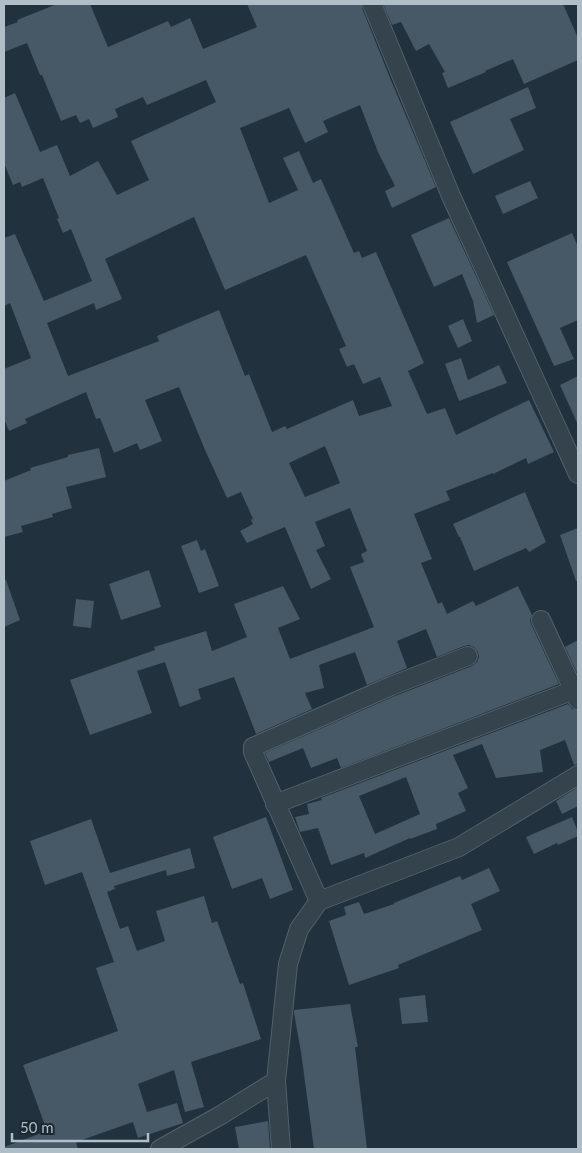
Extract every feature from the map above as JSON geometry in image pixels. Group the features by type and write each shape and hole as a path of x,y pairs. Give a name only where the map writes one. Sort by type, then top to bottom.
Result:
{"street":[{"path":"372,4 451,196 578,474"},
{"path":"275,804 576,695 541,620"},
{"path":"319,901 275,804 253,752 253,747 391,686 468,656"},
{"path":"281,1149 276,1081 288,964 299,929 319,901 459,848 578,775"},
{"path":"160,1149 221,1116 276,1081"}],"building":[{"path":"57,4 90,4 108,47 168,21 171,27 190,18 203,49 257,27 247,4 362,4 390,78 436,187 392,208 385,191 395,186 378,152 360,105 323,121 328,132 305,143 289,108 240,128 269,203 298,190 283,158 299,151 313,183 321,179 354,253 359,251 362,258 376,252 424,363 408,371 427,414 445,408 456,435 529,400 554,452 528,464 526,458 493,474 446,491 450,500 414,514 432,559 421,563 438,604 442,602 447,614 473,601 476,606 518,586 532,615 531,624 559,684 341,768 337,758 311,768 303,748 269,762 265,753 395,696 472,666 477,662 478,652 469,645 437,657 426,629 397,641 407,668 367,685 355,652 319,665 324,688 305,693 312,709 256,734 234,677 198,689 201,699 180,707 165,662 137,671 152,713 90,735 70,680 155,650 154,647 206,631 212,651 247,637 234,604 283,586 300,619 278,628 290,659 374,627 350,567 364,562 361,554 367,551 350,508 315,522 325,546 316,550 331,579 311,589 285,527 247,543 240,531 253,524 251,520 253,519 241,492 227,498 179,387 145,400 162,441 140,450 137,443 114,453 100,418 96,419 86,392 25,419 27,423 9,431 4,419 4,369 31,358 10,303 4,306 4,238 15,234 44,301 92,281 71,229 63,233 43,178 22,187 20,182 13,185 4,163 4,98 15,93 40,152 57,145 70,176 98,161 117,195 149,180 131,141 216,102 206,80 147,105 143,97 115,109 118,117 93,128 89,119 80,123 76,115 61,121 27,43 4,52 4,27 18,22 17,20","holes":["194,217 225,290 306,255 346,346 339,349 347,367 354,364 363,384 380,377 392,406 359,416 353,400 287,429 285,426 272,432 249,374 245,376 219,310 157,336 159,341 68,376 47,323 94,303 96,310 122,299 105,259","325,446 340,483 305,497 289,463"]},
{"path":"383,4 563,4 578,38 578,60 524,84 513,59 448,88 442,73 445,72 429,44 416,51 401,22 392,25"},
{"path":"528,87 536,108 510,119 524,150 473,174 450,122"},
{"path":"530,181 538,198 503,214 495,196"},
{"path":"449,218 494,315 477,323 473,301 462,274 434,287 411,235"},
{"path":"572,233 578,247 578,320 560,328 574,359 554,366 507,262"},
{"path":"463,319 472,341 458,348 448,326"},
{"path":"461,358 468,380 499,365 507,383 459,401 445,364"},
{"path":"578,376 578,425 560,385"},
{"path":"99,448 106,477 66,487 72,508 52,514 53,517 21,526 23,532 4,537 4,481 31,470 30,468 68,457 68,455"},
{"path":"525,492 546,542 529,552 526,548 474,571 453,524"},
{"path":"578,528 578,581 576,581 560,535"},
{"path":"197,540 201,551 205,549 219,586 199,593 181,546"},
{"path":"149,570 161,607 121,620 109,584"},
{"path":"4,580 6,580 20,620 4,627"},
{"path":"76,599 94,601 91,628 73,626"},
{"path":"578,640 578,675 565,647"},
{"path":"568,704 572,709 578,710 578,764 574,765 565,740 540,750 543,772 496,778 482,744 453,755 468,788 458,793 466,811 436,824 437,829 410,838 365,858 364,853 331,865 318,828 300,832 295,817 309,814 307,804 322,800 321,798","holes":["406,777 420,814 375,834 359,796"]},
{"path":"578,787 578,806 562,814 556,801"},
{"path":"266,817 293,890 270,899 262,878 232,889 213,837"},
{"path":"572,817 578,836 534,854 526,837"},
{"path":"91,819 110,873 190,848 195,868 167,876 166,870 114,886 115,889 107,892 120,929 128,926 137,951 165,941 156,911 204,896 212,923 217,921 240,984 243,983 261,1039 191,1062 204,1107 185,1112 174,1070 138,1084 147,1112 177,1103 183,1123 138,1138 133,1122 76,1142 78,1149 4,1149 4,1147 47,1131 23,1065 118,1031 96,968 114,962 82,872 45,885 30,841"},
{"path":"489,868 500,891 471,904 482,930 398,965 399,968 349,985 329,921 346,915 344,907 359,902 364,914 394,904 460,876 462,880"},
{"path":"425,995 428,1022 402,1024 399,998"},
{"path":"350,1004 358,1047 355,1047 367,1149 314,1149 294,1010"},
{"path":"268,1121 270,1149 239,1149 235,1127"}]}
